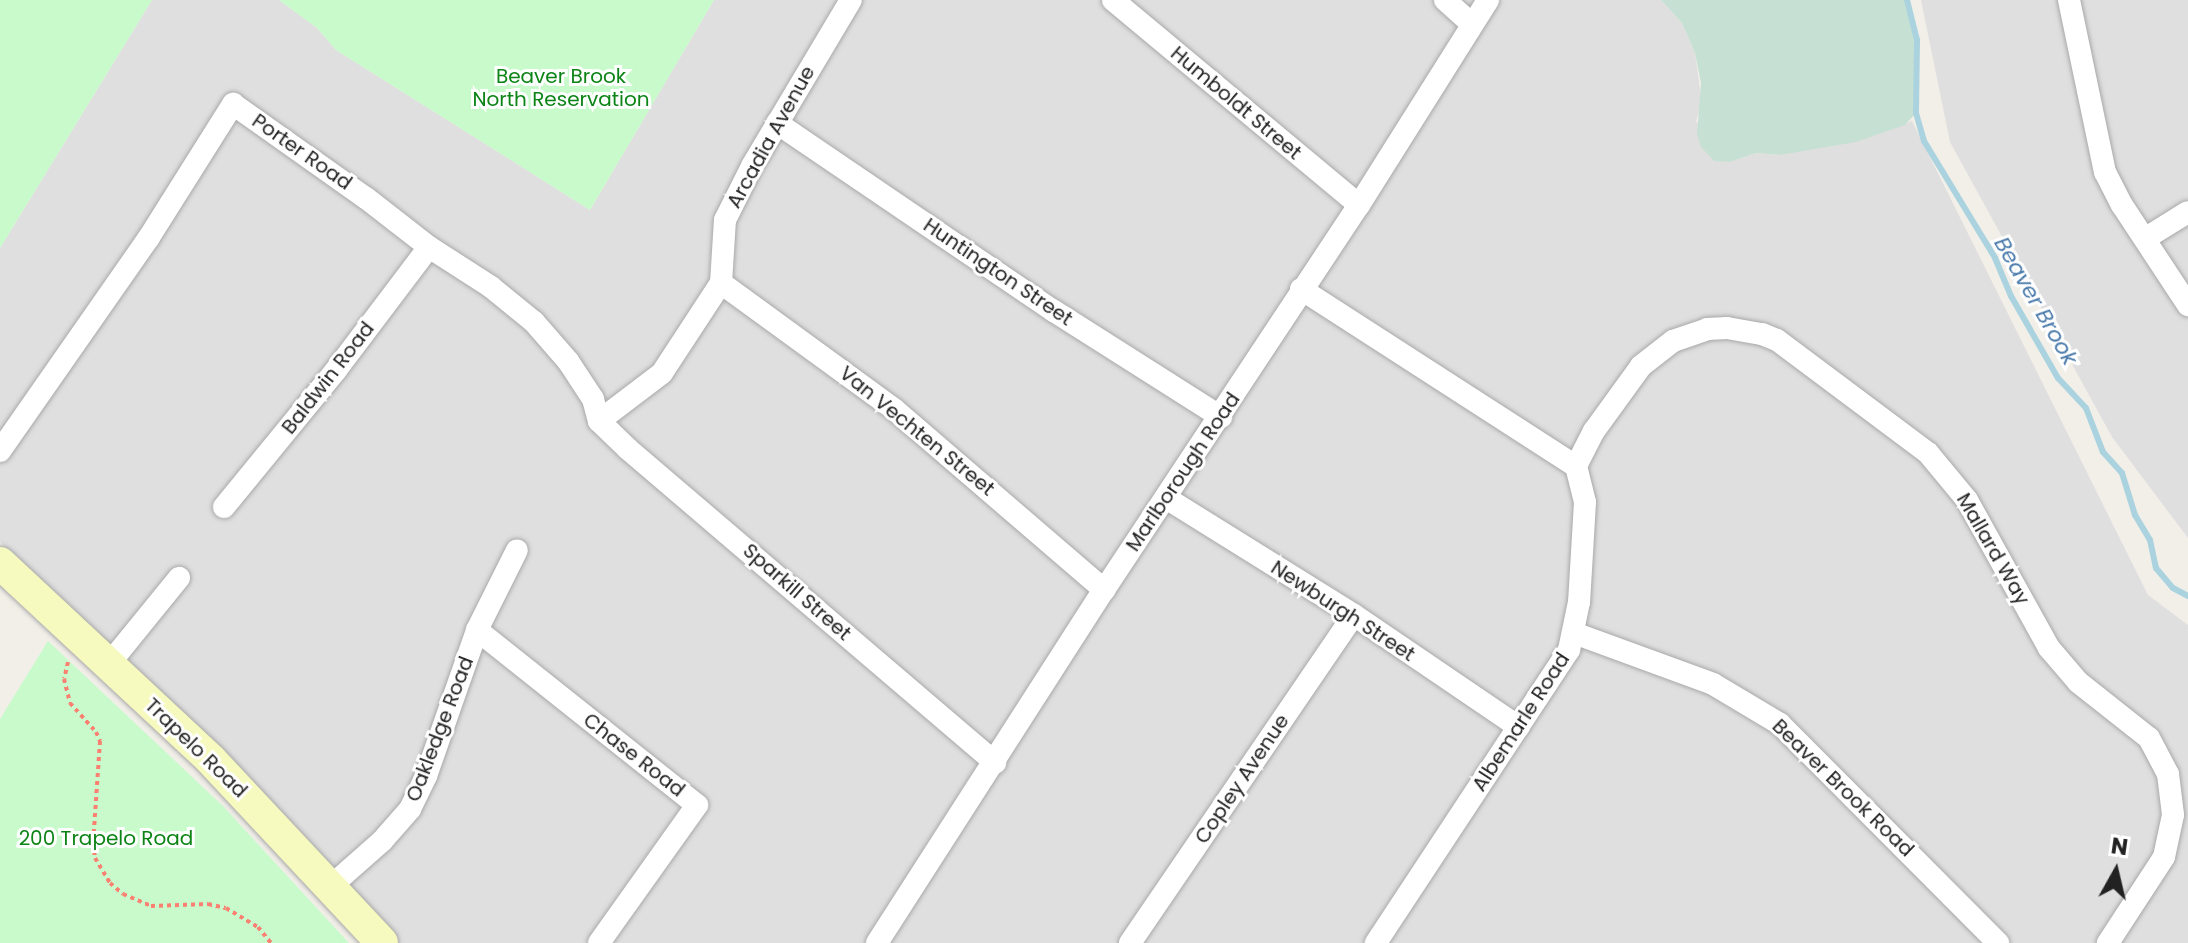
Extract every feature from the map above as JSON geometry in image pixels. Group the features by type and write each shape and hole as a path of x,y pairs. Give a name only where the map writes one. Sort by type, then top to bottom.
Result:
{"main road":[{"name":"Trapelo Road","path":"0,563 219,768 382,943"}],"street":[{"name":"Arcadia Avenue","path":"721,283 725,220 777,123 851,0"},
{"name":"Humboldt Street","path":"1113,0 1359,205"},
{"path":"1445,0 1472,24"},
{"name":"Marlborough Road","path":"882,941 1104,590 1359,205 1488,0"},
{"path":"2069,0 2105,172 2122,205 2188,305"},
{"name":"Porter Road","path":"0,451 148,239 233,104 310,156 429,247 491,287 534,322 568,361 593,399 599,421"},
{"name":"Huntington Street","path":"777,123 1054,311 1221,417"},
{"path":"2146,238 2188,212"},
{"name":"Baldwin Road","path":"224,507 336,370 429,247"},
{"path":"599,421 662,373 721,283"},
{"name":"Van Vechten Street","path":"721,283 895,410 1104,590"},
{"path":"1301,289 1576,466"},
{"name":"Mallard Way","path":"1576,466 1594,431 1641,366 1657,351 1689,334 1727,328 1777,340 1920,445 1967,500 2049,648 2078,682 2149,738 2168,774 2173,815 2164,857 2108,943"},
{"name":"Sparkill Street","path":"599,421 995,763"},
{"name":"Albemarle Road","path":"1376,943 1560,665 1574,633 1585,515 1576,466"},
{"name":"Newburgh Street","path":"1166,498 1354,615 1519,727"},
{"name":"Oakledge Road","path":"331,886 382,841 410,809 426,776 477,630 517,550"},
{"path":"109,664 179,578"},
{"name":"Copley Avenue","path":"1130,943 1354,615"},
{"name":"Chase Road","path":"477,630 697,805 599,943"},
{"name":"Beaver Brook Road","path":"1574,633 1713,684 1780,724 1998,943"}],"path":[{"path":"70,656 64,679 70,703 96,732 100,741 93,843 95,858 110,883 123,894 151,906 208,904 226,908 258,927 271,943"}],"shaded area":[{"path":"152,0 279,0 317,28 336,50 590,210 714,0 1661,0 1682,23 1695,53 1702,103 1696,121 1730,162 1756,153 1780,155 1887,131 1912,121 2148,595 2188,625 2188,943 399,943 360,899 0,542 0,248"},
{"path":"1921,0 2188,0 2188,538 2112,437 1950,142"}],"green space":[{"path":"0,0 152,0 0,248"},
{"name":"Beaver Brook North Reservation","path":"279,0 714,0 590,210 336,50 317,28"},
{"path":"1661,0 1907,0 1917,40 1916,113 1905,125 1856,142 1780,155 1756,153 1730,162 1714,161 1701,147 1697,134 1701,83 1695,53 1682,23"},
{"name":"200 Trapelo Road","path":"48,641 223,806 349,943 0,943 0,719"}],"waterway":[{"name":"Beaver Brook","path":"1907,0 1917,40 1916,113 1924,141 1995,258 2011,296 2058,378 2086,408 2103,452 2122,473 2135,515 2150,540 2156,568 2173,588 2188,596"}]}
